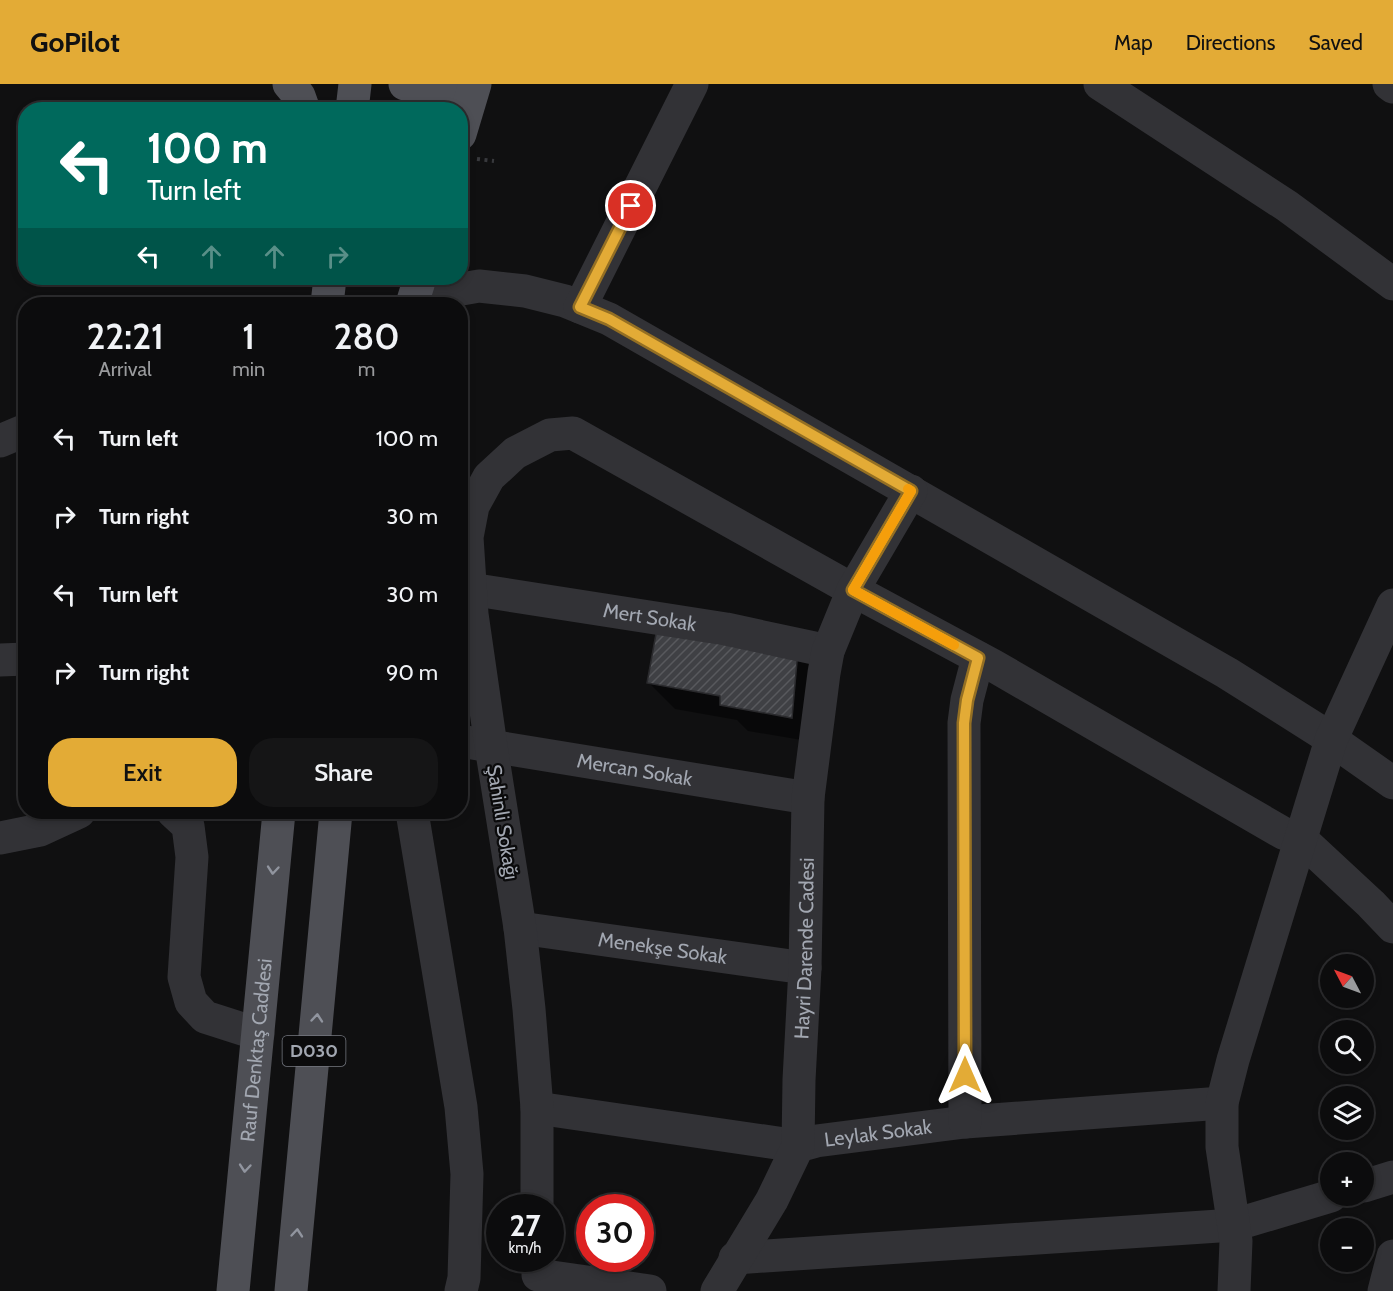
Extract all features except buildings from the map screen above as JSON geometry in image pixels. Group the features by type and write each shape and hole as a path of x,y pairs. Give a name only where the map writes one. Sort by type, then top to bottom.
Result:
{"main road":[{"path":"289,84 301,102"},
{"path":"353,102 355,84"},
{"path":"405,84 447,88 460,84"},
{"path":"468,107 475,84"},
{"name":"Rauf Denktaş Caddesi","path":"233,1291 278,819"},
{"name":"D030","path":"291,1291 335,819"}],"street":[{"path":"580,307 692,84"},
{"path":"1100,84 1287,206 1393,284"},
{"path":"1389,84 1393,87"},
{"path":"432,297 445,292 479,286 525,291 565,301 609,319 1227,674 1331,740 1393,783"},
{"path":"0,441 18,433"},
{"name":"Şahinli Sokağı","path":"468,532 473,506 489,477 515,453 550,435 573,433 978,658 1283,833 1301,839"},
{"name":"Hayri Darende Cadesi","path":"717,1291 772,1200 798,1146 805,968 808,798 824,672 828,651 853,590 911,491"},
{"name":"Şahinli Sokağı","path":"468,554 476,743 520,928 537,1108 537,1194"},
{"name":"Mert Sokak","path":"470,589 726,629 828,651"},
{"path":"1234,1291 1236,1241 1222,1147 1222,1103 1233,1060 1331,740 1393,605"},
{"path":"965,1122 964,723 967,700 978,658"},
{"path":"0,660 18,659"},
{"name":"Mercan Sokak","path":"476,743 808,798"},
{"path":"0,838 40,830 64,819"},
{"path":"180,819 188,826 192,857 184,977 191,1002 205,1017 258,1034"},
{"path":"413,819 461,1107 467,1174 464,1278 460,1291"},
{"path":"1301,839 1393,927"},
{"name":"Menekşe Sokak","path":"520,928 805,968"},
{"name":"Leylak Sokak","path":"537,1108 798,1146 816,1141 965,1122 1222,1103"},
{"path":"1374,1183 1393,1177"},
{"path":"735,1258 1234,1225 1320,1199"},
{"path":"1384,1291 1393,1256"},
{"path":"537,1275 651,1291"}],"slow traffic":[{"path":"908,489 911,491 853,590 954,645"}],"route":[{"path":"631,206 580,307 609,319 911,491 853,590 978,658 967,700 964,723 965,1075"}]}
